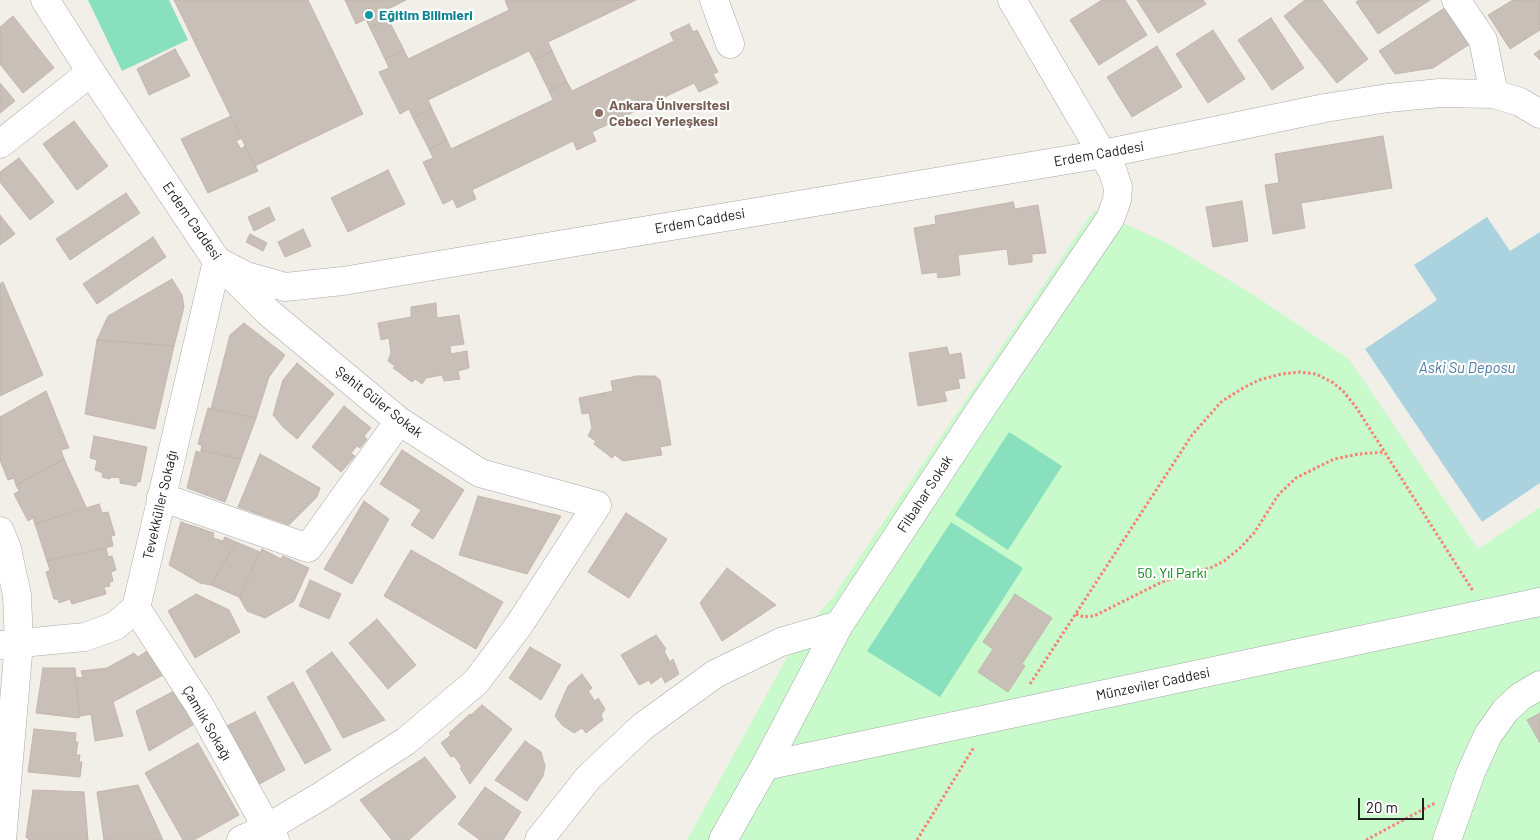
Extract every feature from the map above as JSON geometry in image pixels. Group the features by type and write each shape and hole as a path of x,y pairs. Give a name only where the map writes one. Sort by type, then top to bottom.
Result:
{"street":[{"name":"Erdem Caddesi","path":"45,0 217,261 246,276 285,287 343,281 1103,154 1325,108 1388,98 1440,93 1494,94 1520,102 1540,114"},
{"path":"714,0 730,44"},
{"path":"1456,0 1483,40 1494,94"},
{"name":"Filbahar Sokak","path":"723,840 765,766 839,625 976,417 1110,219 1117,200 1118,187 1113,172 1023,4"},
{"path":"0,144 91,72"},
{"name":"Şehit Güler Sokak","path":"217,261 268,312 399,421 480,473 597,505 519,625 476,682 406,741 321,796 271,834"},
{"name":"Tevekküller Sokağı","path":"136,608 217,261"},
{"path":"161,497 308,548 399,421"},
{"path":"0,531 17,595 10,644 2,840"},
{"name":"Münzeviler Caddesi","path":"765,766 1540,602"},
{"path":"10,644 85,637 115,626 136,608"},
{"name":"Çamlık Sokağı","path":"136,608 201,708 271,834"},
{"path":"539,840 588,778 642,727 715,674 781,642 839,625"},
{"path":"1447,840 1471,772 1488,735 1505,711 1520,697 1540,685"},
{"path":"241,840 271,834"}],"path":[{"path":"917,840 1001,716 1076,614 1192,435 1221,402 1242,388 1259,380 1281,374 1300,372 1316,374 1332,382 1343,391 1356,407 1487,614"},
{"path":"1076,614 1084,617 1094,616 1162,582 1184,574 1210,568 1224,561 1254,533 1279,494 1296,478 1334,459 1384,452"},
{"path":"1366,840 1440,800 1462,798"}],"green space":[{"path":"88,0 169,0 188,40 122,71"},
{"name":"50. Yıl Parkı","path":"1094,210 1167,243 1260,299 1349,359 1478,549 1540,507 1540,840 687,840 798,637 833,597"},
{"path":"1009,432 1062,466 1008,550 955,515"},
{"path":"951,522 1023,568 940,697 867,651"}],"water":[{"name":"Aski Su Deposu","path":"1487,217 1510,251 1540,232 1540,483 1482,522 1365,349 1437,300 1414,265"}],"building":[{"path":"174,0 308,0 363,114 255,166"},
{"name":"Eğitim Bilimleri","path":"345,0 406,0 384,11 388,19 370,28 366,19 356,24"},
{"path":"636,0 548,42 552,51 534,60 529,51 428,100 432,109 413,118 409,109 400,114 379,72 389,68 385,59 404,50 408,59 509,10 505,1"},
{"path":"1102,0 1125,0 1147,35 1099,65 1070,20"},
{"path":"1137,0 1203,0 1206,4 1158,33"},
{"path":"1305,0 1322,0 1368,59 1337,83 1284,16"},
{"path":"1359,0 1430,0 1378,34 1356,2"},
{"path":"1513,0 1540,0 1540,30 1510,49 1488,15"},
{"path":"1446,7 1470,44 1433,68 1395,74 1379,51"},
{"path":"13,16 54,68 23,93 0,64 0,27"},
{"path":"1271,18 1304,68 1272,90 1238,40"},
{"path":"388,19 404,50 385,59 370,28"},
{"path":"689,24 693,32 697,30 718,72 713,74 718,83 699,92 694,83 592,132 596,141 577,150 573,141 472,190 476,199 457,208 453,199 443,204 423,162 433,158 429,149 447,140 451,149 553,100 549,91 567,82 572,91 674,41 670,33"},
{"path":"1213,30 1245,79 1208,103 1176,54"},
{"path":"1157,46 1182,87 1132,117 1107,77"},
{"path":"175,49 190,76 149,95 137,69"},
{"path":"1540,50 1540,60 1534,54"},
{"path":"552,51 567,82 549,91 534,60"},
{"path":"0,83 15,101 0,113"},
{"path":"432,109 447,140 429,149 413,118"},
{"path":"231,116 242,138 236,141 241,149 245,146 258,171 208,193 181,139"},
{"path":"74,121 108,166 77,190 43,144"},
{"path":"1383,136 1392,188 1301,203 1305,228 1273,234 1265,185 1279,183 1275,154"},
{"path":"19,158 54,202 30,220 0,182 0,172"},
{"path":"388,170 405,204 348,232 331,198"},
{"path":"126,193 140,213 70,260 56,239"},
{"path":"1242,201 1248,241 1213,247 1206,207"},
{"path":"1013,202 1015,209 1038,205 1046,253 1032,254 1032,262 1009,265 1007,249 958,255 960,275 938,278 937,272 922,274 914,228 936,224 935,216"},
{"path":"269,207 275,220 254,231 248,217"},
{"path":"0,215 15,234 0,245"},
{"path":"303,229 311,246 285,257 278,242"},
{"path":"250,234 267,243 263,251 246,242"},
{"path":"153,237 166,257 97,304 83,284"},
{"path":"172,279 182,295 184,307 174,346 97,340 108,316"},
{"path":"3,282 43,375 0,396 0,284"},
{"path":"436,303 437,318 459,315 464,344 450,346 451,354 467,351 469,368 458,371 460,379 444,381 442,375 426,378 422,384 415,379 412,382 393,368 395,366 388,361 391,353 389,338 381,340 378,323 411,317 411,307"},
{"path":"244,323 285,355 269,377 256,418 211,409 230,335"},
{"path":"97,340 174,346 155,429 85,414"},
{"path":"947,347 949,355 961,353 965,378 958,379 960,388 944,391 947,401 918,406 909,353"},
{"path":"297,363 334,394 297,439 273,415 283,380"},
{"path":"637,376 655,376 660,380 671,445 660,447 662,455 623,461 615,455 612,458 594,444 596,441 588,436 592,428 589,413 582,414 579,398 613,391 611,381"},
{"path":"46,391 69,448 61,450 64,459 16,485 14,478 8,480 0,460 0,417"},
{"path":"344,406 371,428 364,436 367,439 360,448 357,446 351,453 355,456 341,472 312,447"},
{"path":"208,408 256,418 241,459 201,450 202,446 198,444"},
{"path":"94,436 147,447 140,482 137,482 136,486 120,483 120,478 111,477 110,479 102,477 103,473 95,470 97,460 90,458"},
{"path":"201,450 241,459 225,502 187,488 196,451 201,453"},
{"path":"402,450 464,490 433,539 411,525 421,510 380,484"},
{"path":"260,454 320,488 317,497 289,525 238,507"},
{"path":"64,459 86,507 35,524 33,518 28,521 14,494 19,491 16,485"},
{"path":"478,496 561,516 527,574 459,555"},
{"path":"364,501 389,519 352,584 324,569"},
{"path":"99,504 102,513 108,512 115,535 111,536 113,546 47,561 35,524"},
{"path":"626,513 667,539 629,598 588,572"},
{"path":"181,522 214,533 213,538 223,541 225,537 236,542 211,585 200,583 169,565"},
{"path":"236,542 260,552 239,597 211,585"},
{"path":"106,548 108,557 112,556 116,570 111,572 113,581 109,583 110,586 104,587 106,594 72,604 70,599 59,603 58,599 54,599 46,572 50,570 47,561"},
{"path":"262,549 281,559 283,556 309,568 294,601 265,618 247,611 239,597"},
{"path":"411,550 503,602 476,649 384,596"},
{"path":"727,568 776,605 722,641 700,603"},
{"path":"310,580 341,594 329,619 299,606"},
{"path":"196,594 229,610 240,632 195,658 168,611"},
{"path":"1015,594 1052,618 1022,664 1025,666 1008,692 978,672 993,649 983,642"},
{"path":"377,619 416,665 388,689 349,643"},
{"path":"656,635 666,649 664,651 670,662 673,659 679,674 665,683 662,676 651,684 649,680 639,685 621,655"},
{"path":"530,647 561,665 541,700 509,678"},
{"path":"150,649 163,675 113,702 123,736 95,741 91,714 80,716 75,677 83,678 81,671 107,668 134,653 138,657"},
{"path":"332,652 385,720 343,738 306,671"},
{"path":"43,668 75,668 79,718 36,713"},
{"path":"582,674 592,688 588,691 595,701 598,698 605,709 601,715 603,720 586,733 582,728 574,733 562,725 555,716 568,686"},
{"path":"293,682 331,750 305,764 267,697"},
{"path":"174,691 193,725 149,751 136,711"},
{"path":"482,705 512,729 470,784 460,768 462,767 454,756 451,757 441,743 451,735 449,733"},
{"path":"255,712 285,770 258,785 227,726"},
{"path":"1540,713 1540,743 1527,720"},
{"path":"34,729 76,733 75,742 78,742 76,755 80,755 79,762 82,762 80,777 28,772"},
{"path":"525,741 541,752 545,766 543,776 527,801 495,780"},
{"path":"198,743 239,815 194,840 183,840 145,773"},
{"path":"425,757 456,797 409,840 392,840 360,800"},
{"path":"138,785 163,840 104,840 97,792"},
{"path":"485,787 521,812 503,840 480,840 458,824"},
{"path":"33,790 84,792 88,840 29,840 26,837"}],"place":[{"name":"Eğitim Bilimleri","path":"369,15"},
{"name":"Ankara Üniversitesi Cebeci Yerleşkesi","path":"599,113"}]}
